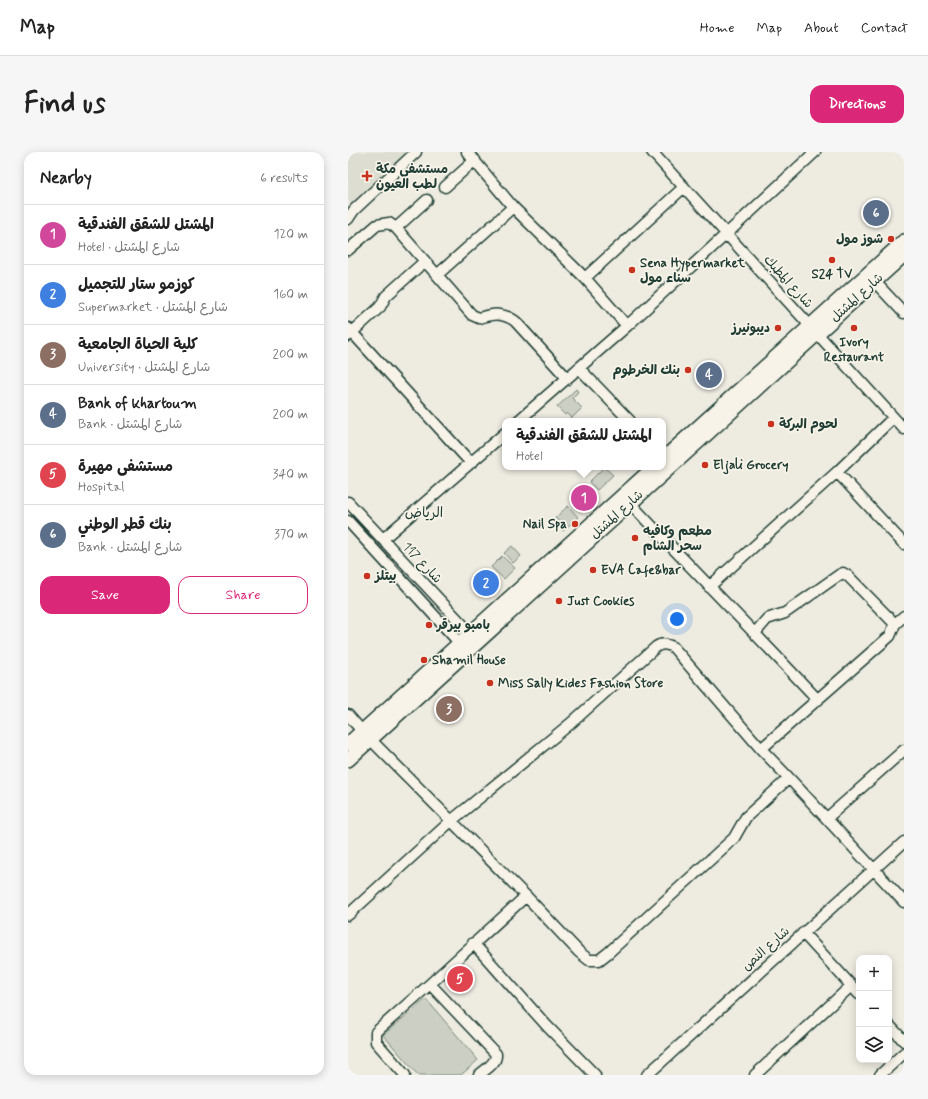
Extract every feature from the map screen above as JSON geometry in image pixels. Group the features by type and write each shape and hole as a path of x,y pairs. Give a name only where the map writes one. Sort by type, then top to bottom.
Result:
{"main road":[{"name":"شارع المشتل","path":"666,469 814,330 904,241"},
{"name":"شارع المشتل","path":"666,455 814,330 875,282 904,255"},
{"name":"شارع المشتل","path":"348,760 366,735 464,647 651,470"},
{"name":"شارع المشتل","path":"474,637 630,503 665,470"},
{"name":"شارع المشتل","path":"348,744 366,735"}],"street":[{"path":"348,219 354,210 416,152"},
{"path":"468,152 513,207 585,278 627,326"},
{"name":"شارع المطبك","path":"652,152 904,429"},
{"path":"521,418 627,326 815,152"},
{"path":"445,187 474,160"},
{"path":"585,278 684,187"},
{"path":"396,228 427,200"},
{"path":"437,275 513,207"},
{"path":"348,250 378,225 389,223 396,228 476,317 479,318 492,314 506,315 515,320 567,378"},
{"path":"425,261 386,296 380,307 349,332 471,463"},
{"path":"875,282 904,313"},
{"path":"579,368 627,418"},
{"path":"709,588 894,418"},
{"path":"383,540 502,436"},
{"path":"837,472 904,544"},
{"name":"شارع 117","path":"348,502 474,637"},
{"path":"630,503 709,588 755,633 818,700"},
{"name":"شارع 117","path":"348,521 464,647"},
{"path":"755,633 767,619 785,613 844,573 895,624"},
{"path":"439,620 449,610"},
{"path":"761,749 890,636 895,624 904,616"},
{"path":"348,915 451,821 570,724 661,644 666,644 673,647 761,749 790,778 904,902"},
{"path":"348,715 579,952 589,960 599,960 734,838 746,817 790,778"},
{"path":"827,818 904,750"},
{"name":"شارع النص","path":"647,1075 904,842"},
{"path":"405,1075 376,1042 376,1032 526,896"},
{"path":"803,933 856,991"},
{"path":"473,944 547,1026 596,1075"},
{"path":"430,984 496,1054 494,1063 479,1075"},
{"path":"755,1075 851,986"},
{"path":"891,1027 904,1041"},
{"path":"880,1075 904,1053"}],"shaded area":[{"name":"مستشفى مكة لطب العيون","path":"348,152 412,152 353,206 348,200"},
{"path":"576,389 578,392 572,398 582,408 572,418 567,413 565,415 557,407"},
{"path":"601,470 607,470 613,475 597,490 589,482"},
{"path":"568,506 578,517 563,531 560,528 563,525 555,518"},
{"path":"512,546 521,556 513,563 504,553"},
{"path":"502,556 515,568 504,579 491,567"},
{"path":"426,999 478,1060 461,1075 418,1075 383,1035"}],"place":[{"name":"مستشفى مكة لطب العيون","path":"367,176"},
{"name":"بنك قطر الوطني","path":"876,213"},
{"name":"شوز مول","path":"891,239"},
{"name":"S24 TV","path":"832,260"},
{"name":"Sena Hypermarket سناء مول","path":"632,270"},
{"name":"ديبونيرز","path":"778,328"},
{"name":"Ivory Restaurant","path":"854,328"},
{"name":"بنك الخرطوم","path":"688,370"},
{"name":"Bank of khartoum","path":"709,375"},
{"name":"لحوم البركة","path":"771,424"},
{"name":"Eljali Grocery","path":"705,465"},
{"name":"المشتل للشقق الفندقية","path":"584,498"},
{"name":"Nail Spa","path":"575,524"},
{"name":"مطعم وكافيه سحر الشام","path":"635,538"},
{"name":"EVA Cafe&bar","path":"593,570"},
{"name":"بيتلز","path":"367,576"},
{"name":"كوزمو ستار للتجميل","path":"486,583"},
{"name":"Just Cookies","path":"559,601"},
{"name":"بامبو بيرقر","path":"429,625"},
{"name":"Shamil House","path":"424,660"},
{"name":"Miss Sally Kides Fashion Store","path":"490,683"},
{"name":"كلية الحياة الجامعية","path":"449,709"},
{"name":"مستشفى مهيرة","path":"460,979"}],"district":[{"name":"الرياض","path":"424,513"}]}
